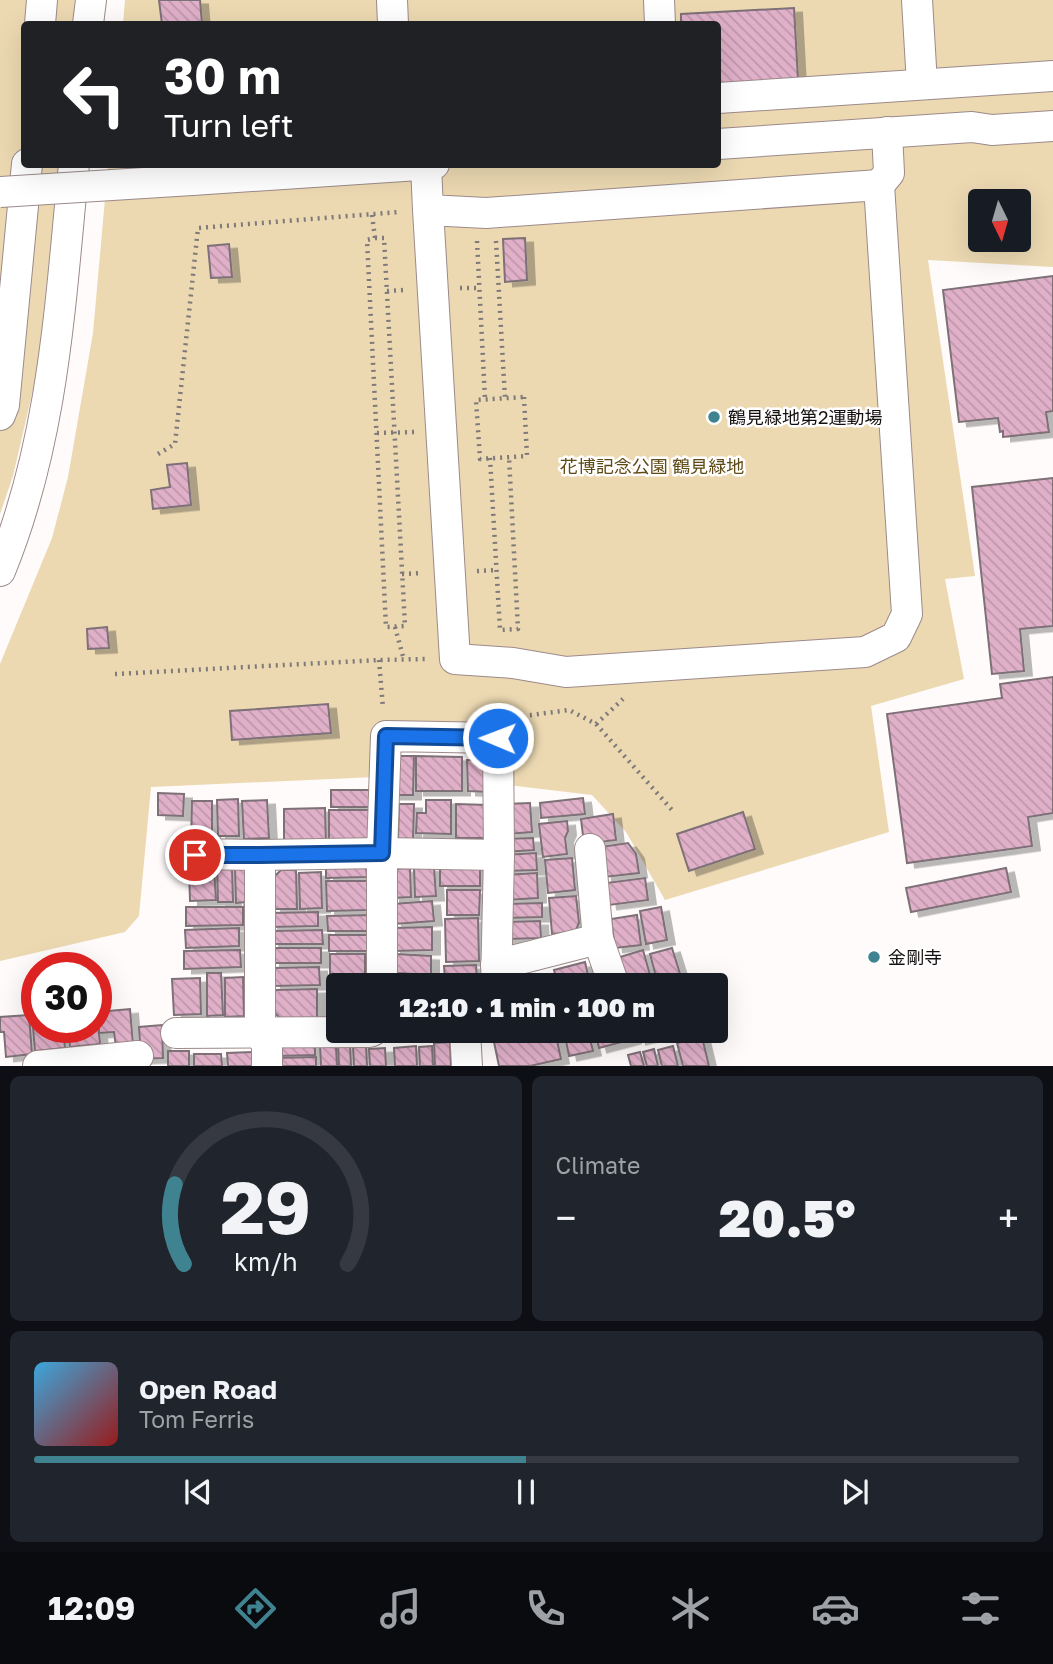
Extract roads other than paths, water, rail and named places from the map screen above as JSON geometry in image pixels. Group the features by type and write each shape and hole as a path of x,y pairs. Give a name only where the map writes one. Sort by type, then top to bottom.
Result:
{"street":[{"path":"40,21 42,0"},
{"path":"88,21 91,0"},
{"path":"392,0 393,21"},
{"path":"659,0 660,21"},
{"path":"917,0 922,84"},
{"path":"721,98 1053,76"},
{"path":"721,144 972,127 992,130 1053,126"},
{"path":"426,168 455,659 513,663 566,671 865,652 896,637 907,614 879,185 889,173 887,132"},
{"path":"0,415 4,405 5,354 27,168"},
{"path":"0,571 26,502 54,368 74,168"},
{"path":"0,192 379,168"},
{"path":"428,210 486,213 879,185"},
{"path":"382,973 386,736 498,738 496,973"},
{"path":"590,849 598,939 610,973"},
{"path":"195,855 499,855"},
{"path":"260,855 260,1033 267,1045 267,1066"},
{"path":"502,973 598,939"},
{"path":"176,1033 326,1032"},
{"path":"466,1043 467,1066"},
{"path":"37,1066 138,1056"}],"place":[{"name":"鶴見緑地第2運動場","path":"714,417"},
{"name":"金剛寺","path":"874,957"}],"park label":[{"name":"花博記念公園 鶴見緑地","path":"652,466"}]}
